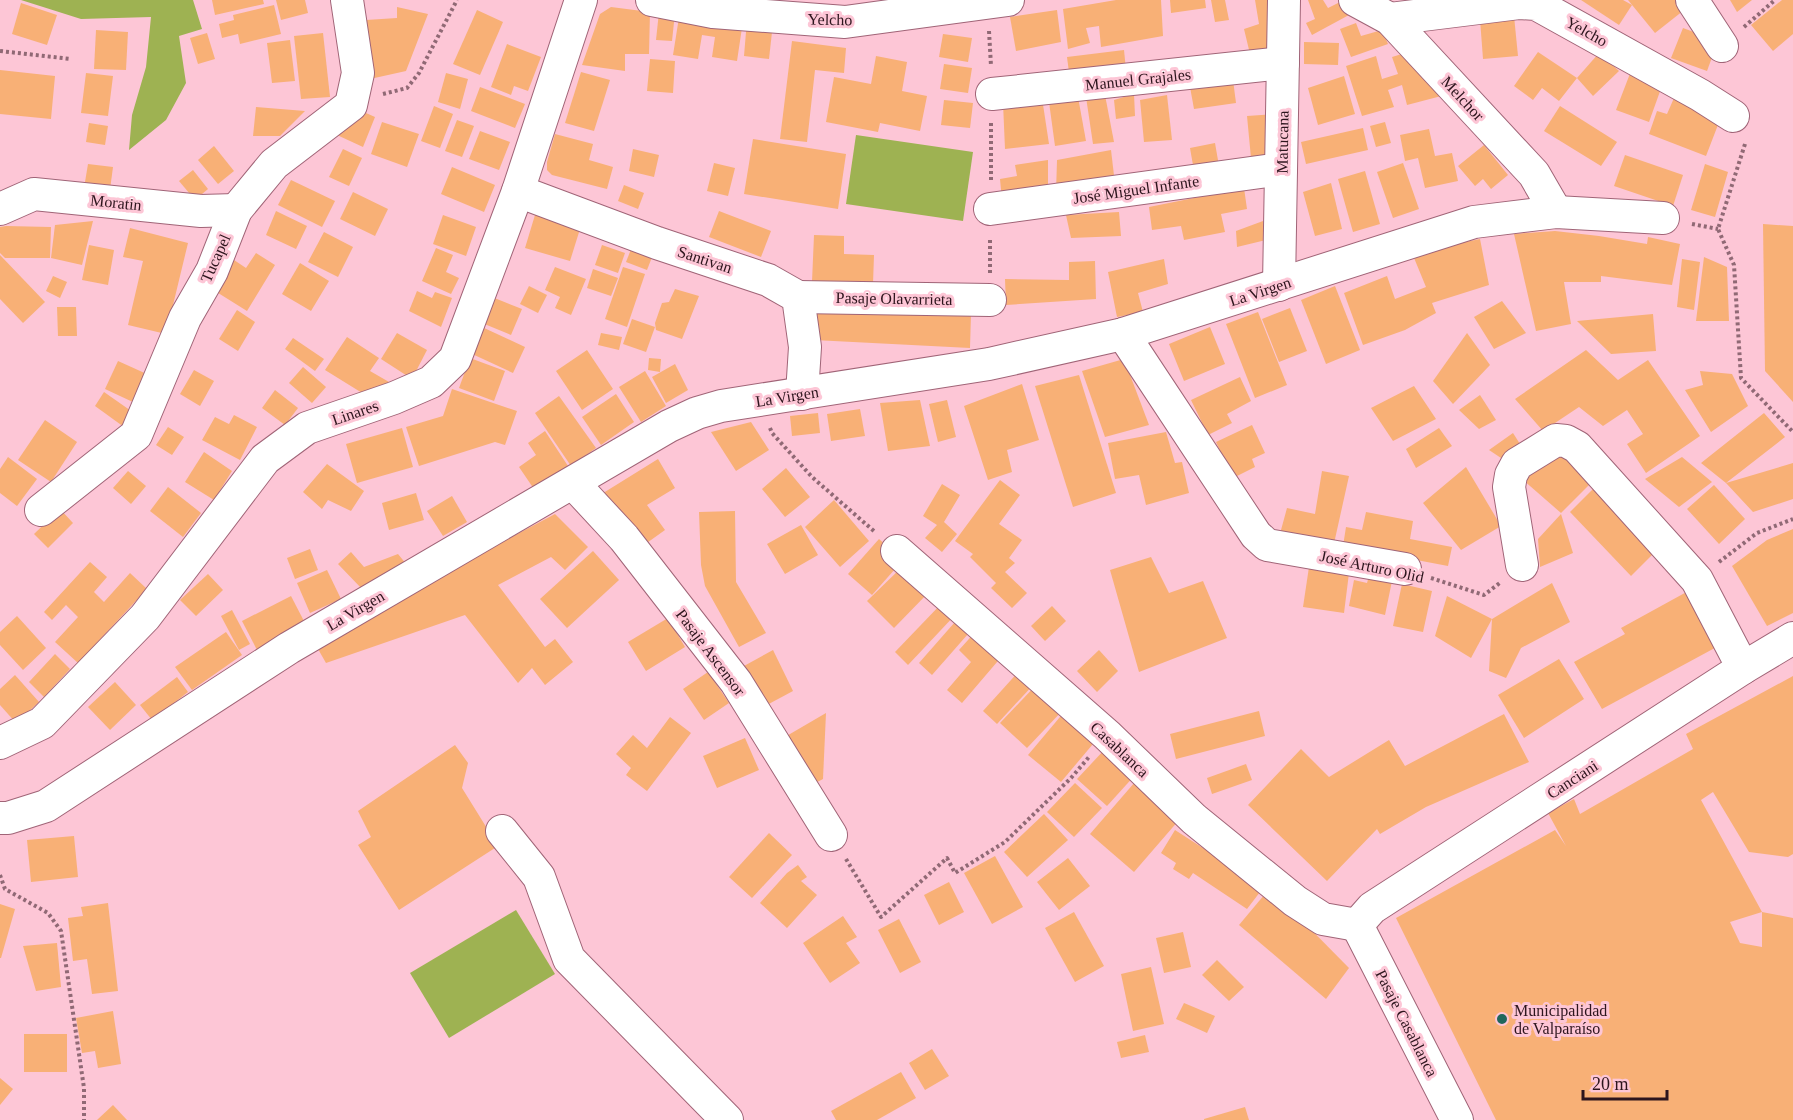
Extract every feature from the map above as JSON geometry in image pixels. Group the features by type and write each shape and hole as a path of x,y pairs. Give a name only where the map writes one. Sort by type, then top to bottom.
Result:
{"street":[{"path":"347,0 358,73 351,105"},
{"name":"Linares","path":"0,742 42,723 146,617 265,459 307,428 394,398 431,382 455,359 518,191 580,0"},
{"name":"Yelcho","path":"652,0 713,12 845,22 1008,0"},
{"name":"Matucana","path":"1279,285 1284,0"},
{"name":"Melchor","path":"1355,0 1390,18 1534,174 1556,212"},
{"path":"1692,0 1722,46"},
{"name":"Yelcho","path":"1390,18 1519,3 1536,4 1700,95 1733,116"},
{"name":"Manuel Grajales","path":"992,94 1283,63"},
{"name":"Tucapel","path":"41,510 136,435 184,318 212,271 236,210 274,164 351,105"},
{"name":"José Miguel Infante","path":"990,209 1281,169"},
{"name":"Santivan","path":"518,191 657,243 768,280 798,297"},
{"name":"Moratin","path":"0,209 34,194 201,211 236,210"},
{"name":"La Virgen","path":"0,818 8,818 46,806 289,648 669,426 697,413 722,406 989,364 1123,334 1474,222 1556,212 1663,218"},
{"path":"791,395 805,347 798,297"},
{"name":"Pasaje Olavarrieta","path":"798,297 990,300"},
{"name":"José Arturo Olid","path":"1123,334 1256,535 1267,545 1405,569"},
{"path":"1522,565 1509,488 1510,475 1517,464 1556,440 1566,441 1577,447 1697,580 1743,668"},
{"name":"Pasaje Ascensor","path":"573,483 624,538 736,682 831,835"},
{"name":"Casablanca","path":"897,551 1107,735 1194,819 1295,901 1323,919 1357,926"},
{"name":"Canciani","path":"1357,926 1372,908 1793,638"},
{"path":"502,831 539,878 568,959 727,1120"},
{"name":"Pasaje Casablanca","path":"1357,926 1457,1120"}],"path":[{"path":"351,105 373,96 406,88 419,73 457,0"},
{"path":"0,51 70,59"},
{"path":"1733,116 1746,140 1718,229 1734,265 1741,378 1793,432"},
{"path":"791,395 764,413 772,433 812,477 897,551"},
{"path":"1697,580 1757,532 1793,519"},
{"name":"José Arturo Olid","path":"1405,569 1484,595 1522,565"},
{"path":"831,835 881,917 947,858 955,873 1005,842 1071,778 1107,735"},
{"path":"0,875 5,889 48,913 60,931 84,1088 84,1120"}],"green space":[{"path":"21,0 193,0 202,29 179,36 186,83 166,120 129,150 132,115 146,67 151,17 81,19"},
{"path":"856,135 973,152 963,221 846,204"},
{"path":"516,910 555,974 449,1038 410,973"}],"building":[{"path":"212,0 263,0 264,4 215,15"},
{"path":"276,0 305,0 308,13 281,20"},
{"path":"1116,0 1161,0 1163,36 1101,47 1099,26 1086,28 1090,43 1068,49 1063,9"},
{"path":"1170,0 1205,0 1206,8 1171,13"},
{"path":"1211,0 1225,0 1229,20 1215,22"},
{"path":"1255,0 1272,0 1274,47 1250,54 1244,29 1259,24"},
{"path":"1308,0 1323,0 1328,8 1342,1 1349,15 1312,35 1306,23 1315,19"},
{"path":"1581,0 1623,0 1632,5 1619,25"},
{"path":"1628,0 1690,0 1693,3 1655,33"},
{"path":"1730,0 1752,0 1737,12"},
{"path":"1782,0 1793,0 1793,34 1773,51 1751,25"},
{"path":"21,3 57,15 47,45 12,34"},
{"path":"274,5 281,34 240,44 238,34 222,38 219,24 234,20 233,15"},
{"path":"397,7 428,14 406,71 370,79 371,54 366,20 397,18"},
{"path":"611,7 650,12 649,54 625,54 625,71 582,65 600,14"},
{"path":"477,10 503,22 480,75 453,64"},
{"path":"1057,10 1061,42 1016,51 1010,17"},
{"path":"680,11 743,21 737,61 712,57 715,37 702,35 698,59 673,55"},
{"path":"659,12 675,13 672,41 656,40"},
{"path":"1514,16 1518,56 1483,59 1480,19"},
{"path":"747,20 773,23 769,59 744,56"},
{"path":"1356,23 1361,36 1382,30 1388,44 1351,57 1340,29"},
{"path":"1683,28 1718,41 1707,71 1671,58"},
{"path":"96,30 128,32 126,70 94,69"},
{"path":"207,33 215,59 198,64 190,38"},
{"path":"323,33 330,97 301,99 294,36"},
{"path":"943,34 972,38 968,62 939,57"},
{"path":"290,40 295,81 272,83 267,43"},
{"path":"792,41 846,48 844,73 815,70 807,142 780,139"},
{"path":"1304,42 1339,43 1338,65 1304,64"},
{"path":"507,44 541,57 528,91 514,86 511,95 491,87"},
{"path":"1124,50 1126,70 1070,80 1067,57"},
{"path":"1415,50 1449,94 1407,105 1402,85 1388,90 1394,107 1362,116 1346,66 1376,56 1382,79 1398,74 1392,57"},
{"path":"1538,52 1577,78 1559,101 1542,88 1533,100 1514,86"},
{"path":"1599,53 1619,71 1593,96 1577,78"},
{"path":"876,56 907,62 902,91 927,96 920,131 880,123 878,132 826,122 834,77 871,84"},
{"path":"650,59 675,61 673,93 647,91"},
{"path":"944,64 972,68 968,93 940,89"},
{"path":"0,70 55,76 51,119 0,114"},
{"path":"1631,71 1663,83 1649,122 1616,110"},
{"path":"581,72 610,80 594,131 565,123"},
{"path":"86,73 113,76 108,116 81,113"},
{"path":"446,73 468,79 460,109 438,102"},
{"path":"1344,76 1355,114 1318,125 1308,88"},
{"path":"1233,80 1236,103 1194,109 1190,87"},
{"path":"480,87 525,104 515,128 471,111"},
{"path":"1134,94 1135,116 1116,119 1114,100"},
{"path":"1105,95 1114,142 1093,144 1086,97"},
{"path":"1167,95 1172,140 1144,142 1140,100"},
{"path":"1078,97 1086,141 1055,146 1049,102"},
{"path":"1042,98 1049,144 1005,149 1003,103"},
{"path":"1674,98 1721,117 1706,156 1649,134 1657,111 1667,114"},
{"path":"944,100 973,103 970,128 941,125"},
{"path":"434,106 453,114 440,148 421,141"},
{"path":"1560,106 1617,142 1601,166 1544,131"},
{"path":"256,107 305,111 280,136 253,136"},
{"path":"366,113 375,117 363,147 337,135"},
{"path":"1277,114 1280,156 1251,158 1247,116"},
{"path":"457,120 474,126 462,157 445,151"},
{"path":"382,122 419,134 407,167 371,154"},
{"path":"1385,122 1391,143 1376,147 1370,126"},
{"path":"89,123 108,126 105,145 86,142"},
{"path":"1363,128 1368,150 1306,164 1301,142"},
{"path":"1429,129 1435,156 1452,153 1458,181 1425,188 1418,158 1405,161 1400,135"},
{"path":"480,131 510,142 499,170 469,159"},
{"path":"555,134 593,144 589,160 613,167 607,189 552,175 547,170"},
{"path":"753,139 846,154 838,209 744,194"},
{"path":"1215,143 1219,166 1194,171 1190,148"},
{"path":"1484,145 1508,175 1491,189 1483,179 1475,186 1458,166"},
{"path":"214,146 234,171 218,184 198,160"},
{"path":"343,149 362,158 349,186 329,177"},
{"path":"633,149 659,155 654,177 629,171"},
{"path":"1111,150 1115,184 1056,192 1057,160"},
{"path":"1625,155 1683,175 1673,206 1614,186"},
{"path":"1048,160 1048,193 1002,200 1000,179 1017,176 1015,165"},
{"path":"714,163 735,168 728,196 707,191"},
{"path":"1403,163 1419,209 1393,218 1377,172"},
{"path":"88,164 113,167 109,197 83,194"},
{"path":"1705,164 1728,172 1715,217 1691,210"},
{"path":"452,167 495,185 484,212 441,194"},
{"path":"193,170 208,189 195,200 179,181"},
{"path":"1365,171 1380,224 1353,232 1338,179"},
{"path":"291,180 335,201 322,227 278,205"},
{"path":"1331,183 1342,229 1315,236 1303,192"},
{"path":"624,185 644,193 638,209 618,201"},
{"path":"1244,188 1247,209 1221,214 1225,232 1184,240 1181,226 1152,230 1149,207"},
{"path":"353,192 388,209 375,236 340,219"},
{"path":"538,205 557,210 554,222 580,229 570,261 525,248"},
{"path":"276,211 307,226 296,249 266,235"},
{"path":"719,211 771,231 761,257 709,237"},
{"path":"1119,212 1121,236 1071,238 1066,215"},
{"path":"443,215 476,227 466,256 433,244"},
{"path":"93,221 82,265 51,258 55,225"},
{"path":"1263,221 1266,240 1237,247 1236,231"},
{"path":"1763,224 1793,226 1793,402 1765,371"},
{"path":"0,227 51,227 50,258 5,258 0,253"},
{"path":"130,228 188,243 166,334 128,325 143,261 123,257"},
{"path":"1555,231 1647,244 1648,237 1680,244 1672,285 1601,276 1601,282 1564,282 1571,324 1536,331 1514,234"},
{"path":"324,232 353,247 338,277 308,262"},
{"path":"814,235 844,236 844,254 874,255 873,284 812,282"},
{"path":"635,239 656,247 647,270 626,262"},
{"path":"1480,239 1489,285 1432,303 1436,313 1405,330 1363,345 1344,293 1387,276 1395,299 1426,287 1412,253"},
{"path":"89,245 114,250 108,285 82,280"},
{"path":"602,245 625,253 618,273 595,265"},
{"path":"436,248 453,255 446,272 459,278 451,294 422,281"},
{"path":"256,253 275,265 247,311 215,291 234,260 246,268"},
{"path":"0,255 45,302 23,323 0,299"},
{"path":"1704,257 1727,267 1729,321 1696,321"},
{"path":"1164,259 1168,284 1138,293 1143,312 1117,317 1108,272"},
{"path":"1682,259 1700,262 1694,310 1677,307"},
{"path":"1095,261 1096,299 1006,305 1005,279 1069,280 1069,262"},
{"path":"300,263 329,281 311,311 282,294"},
{"path":"555,267 586,279 571,315 555,308 560,297 545,290"},
{"path":"623,267 645,274 627,327 605,319"},
{"path":"593,269 618,278 611,296 587,288"},
{"path":"53,276 67,282 60,298 46,291"},
{"path":"529,286 547,295 538,313 520,304"},
{"path":"1335,286 1360,350 1326,364 1301,300"},
{"path":"675,289 699,296 682,339 656,330 655,323 662,303 669,302"},
{"path":"417,291 432,298 435,292 452,298 441,327 409,311"},
{"path":"492,297 522,309 511,335 482,323"},
{"path":"1502,301 1526,333 1494,349 1474,317"},
{"path":"57,307 76,307 77,336 58,336"},
{"path":"816,307 971,314 970,348 814,340"},
{"path":"1290,308 1307,351 1279,362 1262,319"},
{"path":"237,310 255,322 238,351 219,339"},
{"path":"1258,312 1287,385 1255,398 1226,324"},
{"path":"1653,314 1656,351 1611,354 1577,321"},
{"path":"632,319 655,327 646,352 623,344"},
{"path":"482,327 525,347 513,373 470,353"},
{"path":"1210,327 1225,364 1184,381 1169,344"},
{"path":"397,333 427,350 412,379 381,359"},
{"path":"601,333 622,337 619,350 598,345"},
{"path":"1467,333 1490,365 1453,404 1433,381"},
{"path":"347,337 379,358 370,371 396,386 367,396 325,370"},
{"path":"293,338 324,359 315,371 285,349"},
{"path":"587,350 613,389 582,410 556,371"},
{"path":"1586,350 1618,380 1648,360 1700,436 1646,473 1627,444 1643,434 1627,410 1603,426 1579,407 1543,431 1515,399"},
{"path":"470,358 505,371 494,401 459,388"},
{"path":"649,358 661,359 660,372 648,370"},
{"path":"1124,359 1149,425 1105,437 1082,371"},
{"path":"118,361 149,375 135,403 105,389"},
{"path":"675,364 688,390 666,403 652,377"},
{"path":"303,367 326,387 312,403 289,383"},
{"path":"194,370 214,381 200,406 180,394"},
{"path":"645,371 666,406 641,422 619,387"},
{"path":"1700,371 1732,374 1748,406 1711,432 1685,390 1703,385"},
{"path":"1079,375 1116,493 1073,507 1035,386"},
{"path":"1240,377 1251,401 1227,414 1232,423 1208,435 1191,400"},
{"path":"1022,384 1039,440 1007,450 1012,472 988,480 964,406"},
{"path":"1414,386 1436,419 1393,441 1371,408"},
{"path":"452,389 517,411 505,445 495,442 419,466 406,427 443,416"},
{"path":"275,390 298,408 285,425 262,408"},
{"path":"104,392 134,413 124,427 95,406"},
{"path":"616,394 634,422 601,445 582,417"},
{"path":"1480,395 1496,420 1479,429 1459,410"},
{"path":"559,396 596,448 571,466 535,413"},
{"path":"920,400 930,446 888,451 880,403"},
{"path":"947,400 956,437 938,442 929,404"},
{"path":"860,409 865,436 831,441 827,414"},
{"path":"818,413 820,433 792,436 790,416"},
{"path":"1764,413 1785,437 1726,483 1701,463"},
{"path":"234,415 257,427 240,460 202,440 215,417 229,424"},
{"path":"45,420 77,442 51,482 18,460"},
{"path":"751,422 769,450 736,471 711,432"},
{"path":"1252,425 1265,453 1252,459 1255,467 1233,478 1216,442"},
{"path":"168,427 184,437 172,455 156,445"},
{"path":"402,428 413,467 357,483 346,444"},
{"path":"1439,428 1452,446 1416,468 1406,449"},
{"path":"545,431 570,469 536,492 519,467 536,455 528,443"},
{"path":"1166,432 1175,463 1182,462 1189,493 1146,505 1139,475 1115,479 1108,443"},
{"path":"1513,433 1520,444 1504,460 1489,450"},
{"path":"1560,447 1591,483 1561,513 1521,478"},
{"path":"204,452 232,471 214,500 185,482"},
{"path":"8,457 37,479 17,506 0,493 0,469"},
{"path":"1682,457 1712,482 1679,507 1645,479"},
{"path":"658,459 675,488 647,505 665,530 637,550 600,495"},
{"path":"1793,463 1793,499 1753,512 1726,483"},
{"path":"327,464 364,491 351,511 328,500 322,509 303,492"},
{"path":"1466,467 1501,526 1461,550 1423,503"},
{"path":"786,468 810,497 785,517 762,489"},
{"path":"128,471 146,486 131,504 113,488"},
{"path":"1322,471 1349,476 1333,548 1278,541 1287,508 1315,514"},
{"path":"1000,480 1020,495 999,524 1022,540 1009,558 1015,563 1005,572 1027,593 1012,608 991,588 996,583 970,557 973,554 955,541"},
{"path":"942,484 960,495 944,522 957,534 942,552 925,538 937,525 923,516"},
{"path":"1714,485 1745,519 1719,544 1687,509"},
{"path":"1596,486 1661,546 1631,576 1570,512"},
{"path":"168,487 201,513 183,537 150,511"},
{"path":"416,493 424,520 389,530 382,503"},
{"path":"452,496 467,522 443,536 427,511"},
{"path":"834,500 869,541 840,567 805,527"},
{"path":"60,509 73,523 48,548 34,534"},
{"path":"735,511 736,582 766,633 739,647 705,586 701,565 699,512"},
{"path":"1366,512 1413,521 1410,539 1452,547 1448,566 1343,546 1346,527 1362,530"},
{"path":"555,514 588,547 565,570 551,557 498,585 545,647 555,639 573,662 545,685 532,668 518,683 465,615 326,663 314,642"},
{"path":"1561,514 1573,553 1540,567 1538,539"},
{"path":"801,525 818,555 785,574 767,544"},
{"path":"1793,529 1793,613 1767,626 1732,566 1767,540"},
{"path":"879,539 903,560 872,595 848,574"},
{"path":"310,549 318,570 295,579 287,558"},
{"path":"593,551 619,580 567,628 540,599"},
{"path":"351,552 364,567 398,554 407,565 362,589 338,564"},
{"path":"1151,557 1169,593 1203,581 1227,638 1139,672 1110,570"},
{"path":"90,562 107,577 94,592 104,602 130,573 147,589 78,663 55,642 78,617 66,605 52,620 44,612"},
{"path":"904,565 930,591 894,628 867,601"},
{"path":"1309,567 1349,573 1344,613 1303,607"},
{"path":"327,570 341,599 310,613 297,583"},
{"path":"208,574 223,590 196,616 180,600"},
{"path":"1369,576 1392,581 1385,615 1349,606 1354,580 1367,583"},
{"path":"1552,583 1570,622 1521,648 1506,678 1489,671 1492,619"},
{"path":"1402,584 1432,591 1423,632 1393,626"},
{"path":"1692,589 1724,643 1602,709 1574,662 1625,634 1621,628"},
{"path":"291,596 306,625 257,650 242,621"},
{"path":"1447,596 1492,619 1471,658 1435,636"},
{"path":"943,602 956,614 908,665 895,652"},
{"path":"1052,606 1066,621 1045,641 1031,626"},
{"path":"232,610 250,644 239,650 221,616"},
{"path":"962,614 975,626 932,675 919,663"},
{"path":"17,616 46,648 23,670 0,645 0,632"},
{"path":"668,618 685,647 646,671 628,642"},
{"path":"977,630 1003,655 962,703 947,690 971,662 959,650"},
{"path":"226,632 242,655 192,690 175,667"},
{"path":"773,650 793,691 765,706 744,666"},
{"path":"1099,650 1118,671 1097,692 1077,671"},
{"path":"55,654 70,669 44,697 29,682"},
{"path":"1559,659 1584,699 1524,738 1498,695"},
{"path":"1020,670 1035,683 997,724 983,711"},
{"path":"708,672 729,703 704,720 683,689"},
{"path":"15,675 39,702 16,723 0,705 0,689"},
{"path":"1793,676 1793,854 1788,857 1749,852 1713,792 1701,800 1762,912 1793,918 1793,1120 1496,1120 1396,918 1555,830 1566,846 1548,813 1574,799 1580,814 1693,749 1686,734","holes":["1762,912 1762,947 1740,943 1730,922"]},
{"path":"177,677 188,692 152,720 140,705"},
{"path":"115,682 136,705 110,730 88,707"},
{"path":"1038,683 1064,709 1027,748 1000,723"},
{"path":"1065,711 1098,738 1061,782 1028,755"},
{"path":"1259,711 1265,736 1176,759 1170,734"},
{"path":"826,713 823,779 806,788 778,741"},
{"path":"1504,714 1529,762 1426,807 1380,834 1377,829 1327,881 1248,805 1301,749 1329,777 1389,740 1405,766"},
{"path":"670,717 691,733 647,791 626,775 631,768 616,754 633,735 647,748"},
{"path":"745,738 759,770 717,788 703,756"},
{"path":"455,745 468,763 462,788 498,846 399,910 358,845 371,837 358,811"},
{"path":"1106,748 1136,774 1107,806 1077,779"},
{"path":"1246,764 1252,780 1212,794 1207,778"},
{"path":"1135,782 1179,820 1134,872 1090,834"},
{"path":"1075,783 1102,808 1074,837 1047,812"},
{"path":"1044,814 1068,840 1027,877 1004,852"},
{"path":"1175,830 1223,861 1260,892 1247,909 1193,873 1189,879 1173,869 1176,863 1161,853"},
{"path":"769,833 792,855 752,898 729,877"},
{"path":"74,836 78,877 31,882 27,840"},
{"path":"995,856 1023,907 992,924 964,873"},
{"path":"1068,858 1090,886 1059,910 1037,882"},
{"path":"798,865 807,877 801,881 817,895 787,928 760,903 787,873"},
{"path":"949,882 964,912 939,925 924,895"},
{"path":"1270,888 1349,968 1326,999 1239,925"},
{"path":"108,903 118,991 92,994 87,959 73,961 68,918 83,916 81,907"},
{"path":"0,904 15,909 1,958 0,958"},
{"path":"1074,912 1104,966 1075,982 1045,928"},
{"path":"843,916 857,937 846,943 860,963 830,983 803,943"},
{"path":"899,919 921,962 900,973 878,930"},
{"path":"1183,932 1191,967 1164,973 1156,938"},
{"path":"57,943 61,987 36,991 23,946"},
{"path":"1217,960 1244,987 1229,1001 1202,975"},
{"path":"1151,967 1164,1024 1133,1031 1121,974"},
{"path":"1184,1003 1215,1016 1207,1033 1176,1019"},
{"path":"113,1011 121,1064 98,1068 95,1051 82,1053 76,1018"},
{"path":"24,1034 67,1034 67,1072 24,1072"},
{"path":"1145,1035 1149,1052 1121,1058 1117,1042"},
{"path":"932,1049 949,1076 925,1090 909,1063"},
{"path":"901,1072 916,1098 877,1120 836,1120 831,1111"},
{"path":"0,1078 13,1089 0,1105"},
{"path":"113,1105 127,1120 97,1120"},
{"path":"1245,1107 1249,1120 1204,1120 1204,1119"}],"place":[{"name":"Municipalidad de Valparaíso","path":"1502,1019"}]}
